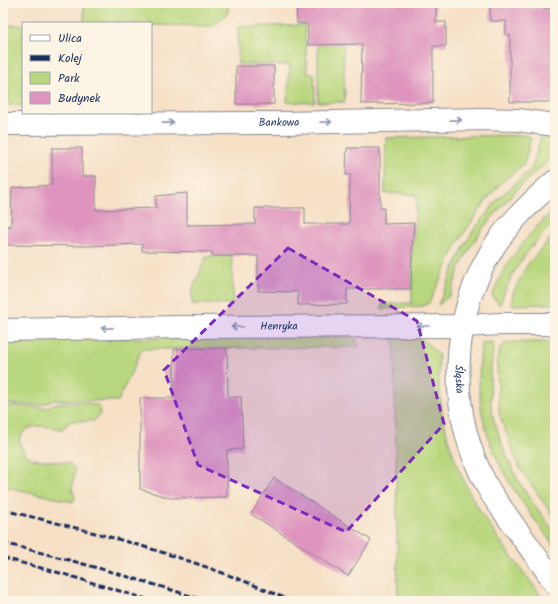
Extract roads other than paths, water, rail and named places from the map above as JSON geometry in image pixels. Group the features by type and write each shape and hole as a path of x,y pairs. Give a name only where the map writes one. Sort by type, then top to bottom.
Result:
{"street":[{"name":"Bankowa","path":"3,124 484,119 518,120 555,125"},
{"name":"Śląska","path":"555,181 524,209 498,241 478,276 467,306 462,326 458,387 464,425 473,454 488,487 555,583"},
{"name":"Henryka","path":"3,330 555,324"}],"railway":[{"path":"3,510 149,548 221,572 291,601"},
{"path":"3,543 105,570 206,601"},
{"path":"3,558 60,573 153,601"}]}
